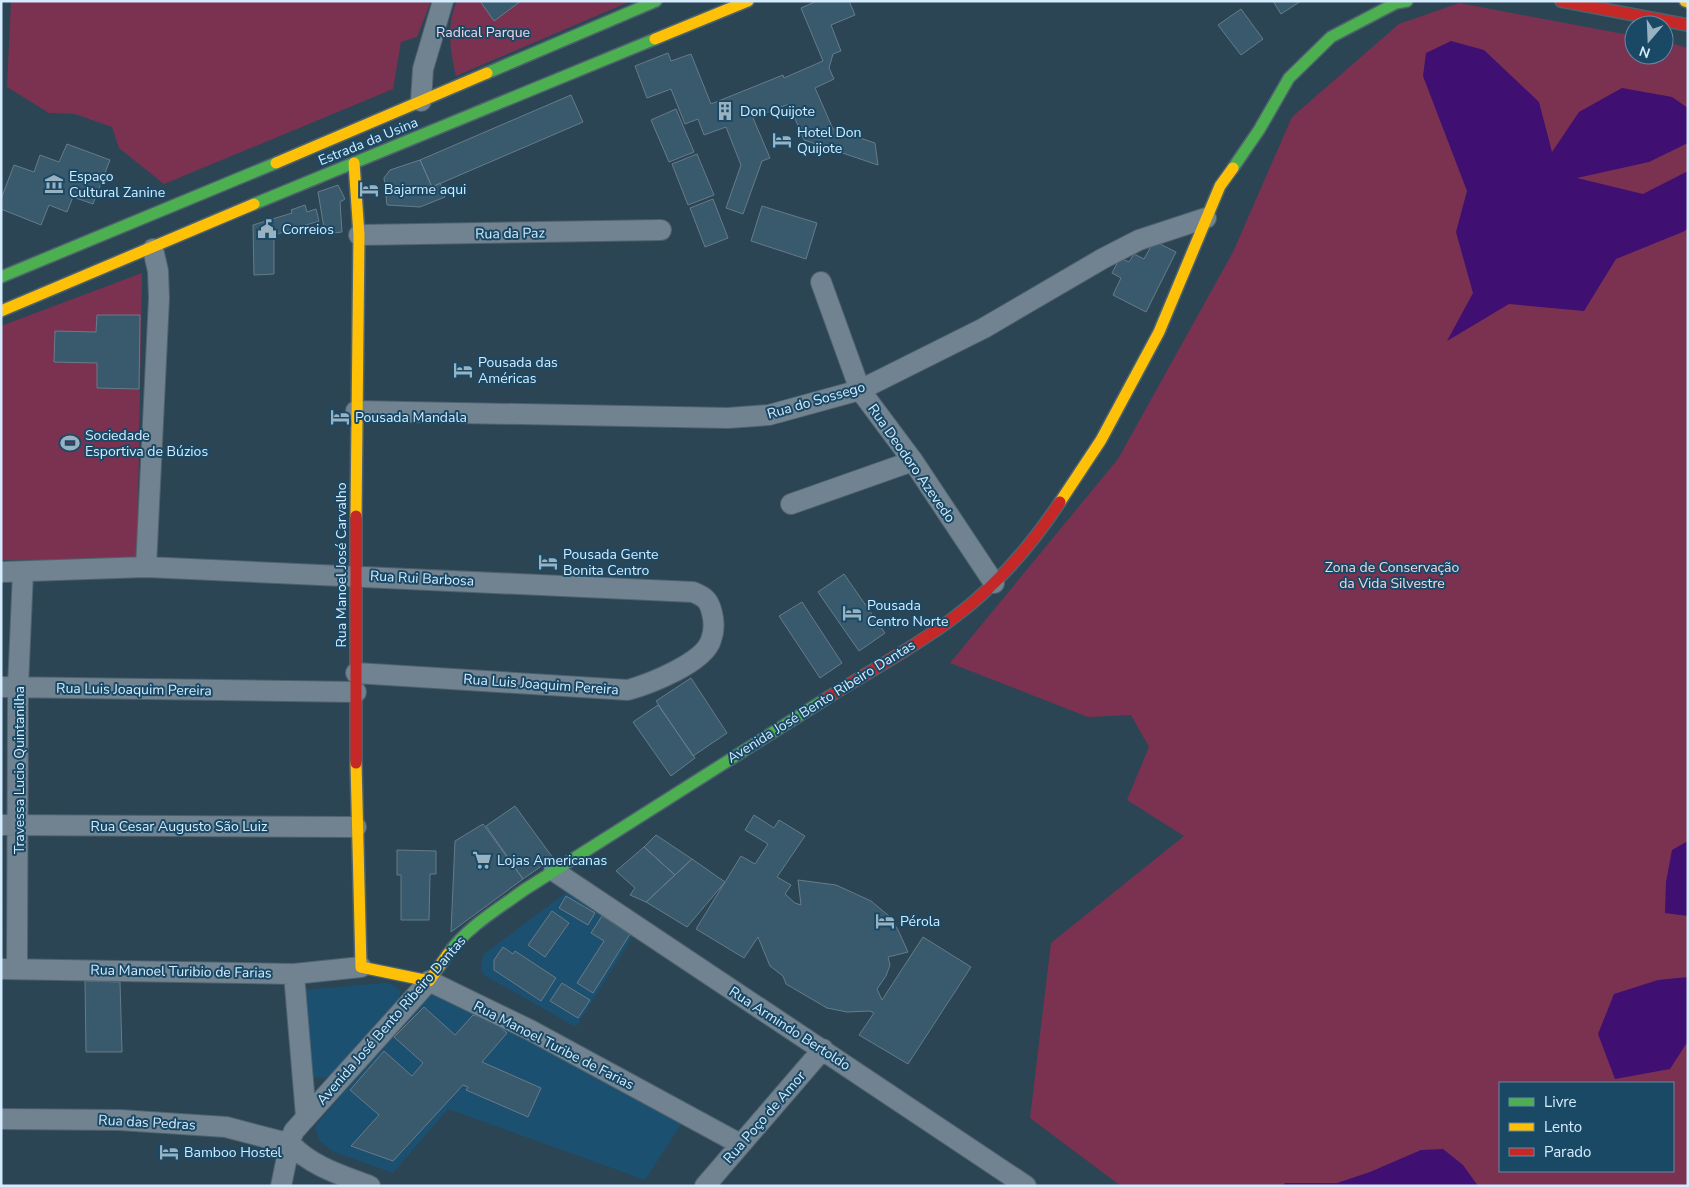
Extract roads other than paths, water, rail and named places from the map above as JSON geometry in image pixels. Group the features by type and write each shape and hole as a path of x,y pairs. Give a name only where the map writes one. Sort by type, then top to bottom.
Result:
{"street":[{"path":"421,101 423,69 442,1"},
{"name":"Estrada da Usina","path":"1,277 208,192 656,1"},
{"name":"Estrada da Usina","path":"1,311 153,249 228,215 748,1"},
{"name":"Avenida José Bento Ribeiro Dantas","path":"281,1186 294,1131 429,981 454,945 475,926 524,890 952,619 994,583 1055,510 1102,440 1159,332 1220,186 1259,130 1289,78 1331,37 1396,3 1407,1"},
{"path":"1561,1 1688,25"},
{"name":"Rua Manoel José Carvalho","path":"354,163 359,235 355,575 356,826 361,967"},
{"path":"194,230 208,192"},
{"path":"177,205 228,215"},
{"name":"Rua do Sossego","path":"356,411 728,418 769,414 860,390 984,328 1102,259 1139,240 1206,218"},
{"name":"Rua da Paz","path":"359,235 661,230"},
{"path":"146,567 159,298 158,272 153,249"},
{"name":"Rua Deodoro Azevedo","path":"821,282 860,390 913,461 994,583"},
{"path":"791,504 913,461"},
{"name":"Rua Rui Barbosa","path":"1,572 146,567 355,575 693,592"},
{"name":"Travessa Lucio Quintanilha","path":"9,969 10,687 23,572"},
{"name":"Rua Luis Joaquim Pereira","path":"10,687 356,683 628,690 652,684 672,674 702,652 711,641 714,620 709,603 704,596 693,592"},
{"name":"Rua Cesar Augusto São Luiz","path":"10,826 356,826"},
{"name":"Rua Armindo Bertoldo","path":"554,871 604,907 823,1049 1026,1186"},
{"name":"Rua Manoel Turibio de Farias","path":"9,969 294,974 361,967"},
{"name":"Rua Manoel Turibe de Farias","path":"361,967 429,981 530,1030 740,1144"},
{"path":"294,974 306,1116"},
{"name":"Rua Poço de Amor","path":"704,1186 823,1049"},
{"name":"Rua das Pedras","path":"1,1119 120,1120 226,1127 291,1144"},
{"path":"291,1144 297,1152 317,1164 370,1186"}],"place":[{"name":"Don Quijote","path":"725,111"},
{"name":"Hotel Don Quijote","path":"782,140"},
{"name":"Espaço Cultural Zanine","path":"54,184"},
{"name":"Bajarme aqui","path":"369,189"},
{"name":"Correios","path":"267,229"},
{"name":"Pousada das Américas","path":"463,370"},
{"name":"Pousada Mandala","path":"340,417"},
{"name":"Sociedade Esportiva de Búzios","path":"70,443"},
{"name":"Pousada Gente Bonita Centro","path":"548,562"},
{"name":"Pousada Centro Norte","path":"852,613"},
{"name":"Lojas Americanas","path":"482,860"},
{"name":"Pérola","path":"885,921"},
{"name":"Bamboo Hostel","path":"169,1152"}],"park label":[{"name":"Radical Parque","path":"483,32"},
{"name":"Zona de Conservação da Vida Silvestre","path":"1392,576"}]}
